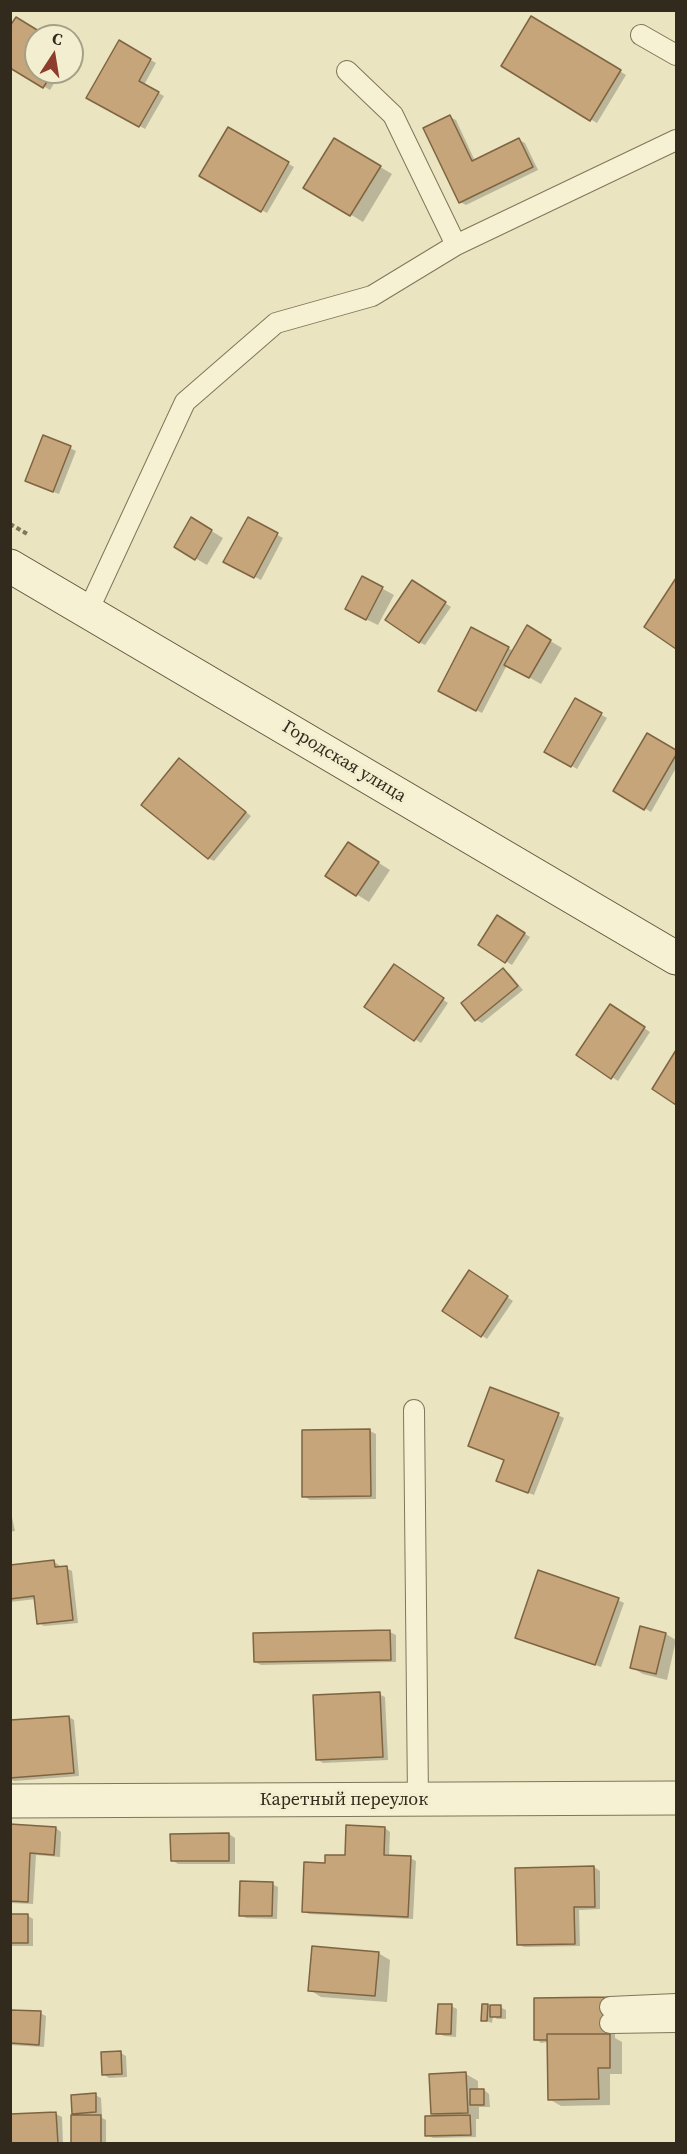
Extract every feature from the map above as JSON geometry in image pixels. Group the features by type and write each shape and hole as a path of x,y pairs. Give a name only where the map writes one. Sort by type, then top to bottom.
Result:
{"street":[{"name":"Городская улица","path":"10,566 676,958"},
{"name":"Каретный переулок","path":"10,1801 676,1798"}],"lane":[{"path":"641,35 676,55"},
{"path":"347,71 393,115 456,245"},
{"path":"88,611 185,402 276,323 372,296 456,245 676,140"},
{"path":"414,1410 418,1800"},
{"path":"676,2004 610,2015 676,2022"}],"building":[{"path":"531,16 621,70 590,121 501,66"},
{"path":"16,17 27,24 24,24 24,76 10,68 10,26"},
{"path":"119,40 151,59 139,81 159,92 139,127 86,98"},
{"path":"450,115 472,161 519,138 533,167 459,203 423,128"},
{"path":"228,127 289,162 261,212 199,176"},
{"path":"334,138 381,166 350,216 303,188"},
{"path":"43,435 71,446 53,492 25,481"},
{"path":"191,517 212,530 195,560 174,547"},
{"path":"248,517 278,533 254,578 223,562"},
{"path":"362,576 383,587 366,620 345,609"},
{"path":"676,578 676,649 644,627"},
{"path":"412,580 446,602 419,643 385,620"},
{"path":"527,625 551,640 529,678 504,665"},
{"path":"471,627 509,647 476,711 438,691"},
{"path":"575,698 602,713 571,767 544,752"},
{"path":"647,733 676,750 676,755 644,810 613,791"},
{"path":"179,758 246,812 208,859 141,805"},
{"path":"348,842 379,862 356,896 325,876"},
{"path":"497,915 525,933 505,963 478,945"},
{"path":"394,964 444,998 414,1041 364,1007"},
{"path":"503,968 518,986 475,1021 461,1003"},
{"path":"610,1004 645,1027 611,1079 576,1055"},
{"path":"676,1050 676,1105 652,1089"},
{"path":"469,1270 508,1296 481,1337 442,1311"},
{"path":"490,1387 559,1413 528,1493 496,1481 504,1460 468,1446"},
{"path":"370,1429 371,1496 302,1497 302,1430"},
{"path":"54,1560 55,1567 67,1566 73,1620 37,1624 34,1596 10,1599 10,1565"},
{"path":"538,1570 619,1598 595,1665 515,1638"},
{"path":"640,1626 666,1633 656,1674 630,1668"},
{"path":"390,1630 391,1660 254,1662 253,1633"},
{"path":"380,1692 383,1757 316,1760 313,1695"},
{"path":"69,1716 74,1773 10,1778 10,1720"},
{"path":"10,1824 56,1827 54,1855 30,1853 28,1902 10,1901"},
{"path":"346,1825 385,1827 384,1855 411,1856 408,1917 302,1912 304,1862 325,1863 325,1855 345,1855"},
{"path":"229,1833 229,1861 171,1861 170,1834"},
{"path":"594,1866 595,1907 574,1907 575,1944 517,1945 515,1868"},
{"path":"240,1881 273,1882 272,1916 239,1916"},
{"path":"10,1914 28,1914 28,1943 10,1943"},
{"path":"312,1946 379,1952 375,1996 308,1991"},
{"path":"609,1997 610,2034 547,2034 547,2040 534,2040 534,1998"},
{"path":"438,2004 452,2004 451,2034 436,2034"},
{"path":"482,2004 488,2004 487,2021 481,2021"},
{"path":"490,2005 501,2005 501,2017 490,2017"},
{"path":"10,2010 41,2011 39,2045 10,2043"},
{"path":"547,2034 610,2034 610,2068 598,2068 599,2099 548,2100"},
{"path":"121,2051 122,2074 102,2075 101,2052"},
{"path":"466,2072 468,2113 431,2114 429,2074"},
{"path":"470,2089 484,2089 484,2105 470,2105"},
{"path":"96,2093 96,2112 72,2114 71,2095"},
{"path":"56,2112 58,2143 10,2144 10,2114"},
{"path":"71,2115 101,2115 101,2144 71,2144"},
{"path":"470,2115 471,2135 425,2136 425,2116"}]}
